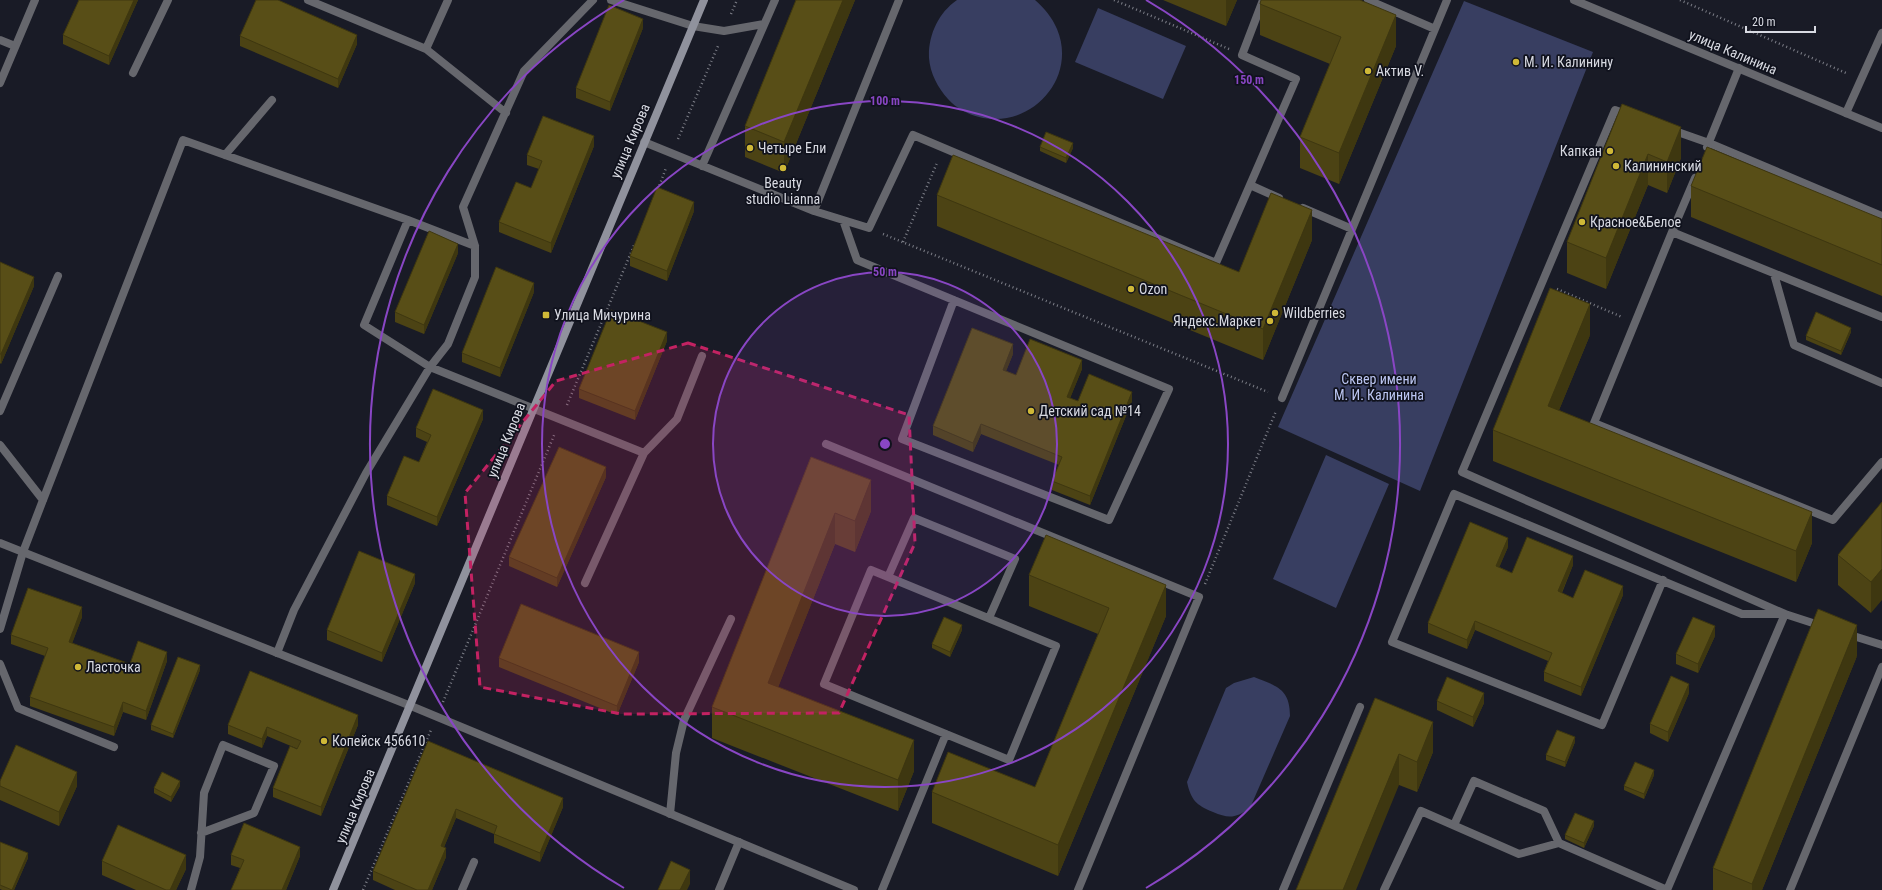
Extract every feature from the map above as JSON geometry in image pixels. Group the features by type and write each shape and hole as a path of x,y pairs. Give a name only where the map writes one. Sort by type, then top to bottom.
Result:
{"main road":[{"name":"улица Кирова","path":"333,890 411,706 533,407 704,0"}],"street":[{"path":"0,83 35,0"},
{"path":"133,73 168,0"},
{"path":"426,49 448,0"},
{"path":"277,653 294,610 366,473 430,367 448,344 475,277 475,246 463,207 524,71 593,0"},
{"path":"611,0 693,26 724,31 764,24"},
{"path":"702,166 775,0"},
{"path":"814,211 899,0"},
{"path":"644,142 814,211 869,228 913,135 1216,263 1296,80 1242,55 1263,0"},
{"path":"1368,0 1435,29"},
{"path":"1282,398 1447,0"},
{"name":"улица Калинина","path":"1574,0 1882,128"},
{"path":"312,1 426,49 506,112"},
{"path":"1846,113 1882,33"},
{"path":"0,40 15,46"},
{"path":"1703,157 1739,68"},
{"path":"225,155 272,100"},
{"path":"1637,117 1616,110 1462,472 1784,614 1882,646"},
{"path":"1666,128 1709,143 1882,216"},
{"path":"0,629 24,552 43,500 183,140 408,220 475,246"},
{"path":"1698,170 1594,423 1833,520 1882,462"},
{"path":"1250,185 1352,229"},
{"path":"408,220 364,325 430,367 533,407 644,453"},
{"path":"843,220 857,260 954,300 1169,389 1109,520 902,439 954,300"},
{"path":"1672,232 1882,317"},
{"path":"1774,274 1794,346 1882,383"},
{"path":"0,412 58,276"},
{"path":"585,583 644,453 677,419 702,356"},
{"path":"826,444 1199,597 1078,890"},
{"path":"0,445 43,500"},
{"path":"1663,580 1602,725 1392,642 1454,494 1663,580 1742,614 1784,614"},
{"path":"888,577 914,518 1015,558 989,618"},
{"path":"0,543 411,706 854,890"},
{"path":"871,570 989,618 1056,646 1009,760 824,684 871,570"},
{"path":"1384,890 1420,811 1519,854 1559,843 1667,890 1784,614"},
{"path":"670,814 676,753 684,720 731,619"},
{"path":"0,664 18,708 114,747"},
{"path":"1790,890 1882,667"},
{"path":"1282,890 1360,708"},
{"path":"882,890 946,734"},
{"path":"191,890 200,857 201,833 204,793 223,745 274,766 254,813 201,833"},
{"path":"1454,825 1474,780 1544,811 1559,843"},
{"path":"719,890 739,842"},
{"path":"462,890 474,862"}],"path":[{"path":"657,191 737,0"},
{"path":"1114,0 1242,55"},
{"path":"1680,0 1861,80"},
{"path":"903,242 943,147"},
{"path":"869,228 1282,398 1199,597"},
{"path":"363,890 635,242"},
{"path":"1542,282 1635,323"}],"highlighted area":[{"path":"688,343 909,415 915,543 839,713 621,714 480,687 465,493 556,381"}],"green space":[{"path":"957,0 1035,0 1050,17 1057,29 1062,48 1061,66 1055,82 1045,97 1032,108 1016,116 998,119 979,117 958,108 941,90 935,80 930,64 930,41 932,33 944,11"},
{"name":"Сквер имени М. И. Калинина","path":"1464,1 1593,52 1420,491 1278,427"},
{"path":"1098,8 1186,46 1163,99 1075,62"},
{"path":"1326,455 1389,484 1336,608 1273,579"},
{"path":"1254,677 1280,689 1287,699 1290,716 1250,808 1236,816 1224,816 1198,804 1190,793 1187,782 1226,688 1234,683"}],"building":[{"path":"79,0 134,0 109,56 63,35"},
{"path":"256,0 278,0 357,35 338,79 240,36"},
{"path":"796,0 843,0 784,142 745,126"},
{"path":"1261,0 1360,0 1396,15 1339,153 1300,137 1341,37 1260,4"},
{"path":"609,5 643,19 610,102 576,88"},
{"path":"1622,104 1681,127 1667,162 1648,154 1606,258 1567,242"},
{"path":"543,116 594,136 551,243 499,222 516,182 531,188 542,161 527,155"},
{"path":"1046,132 1073,143 1066,158 1040,147"},
{"path":"1707,147 1882,219 1882,265 1691,186"},
{"path":"953,155 1239,272 1271,193 1312,210 1263,329 937,195"},
{"path":"657,187 694,202 667,271 630,256"},
{"path":"429,231 458,244 424,325 395,312"},
{"path":"0,262 34,277 1,354 0,354"},
{"path":"496,267 534,283 500,368 462,353"},
{"path":"1550,288 1590,304 1548,406 1812,512 1796,551 1493,430"},
{"path":"611,310 667,332 635,411 579,389"},
{"path":"1816,312 1851,328 1841,351 1806,336"},
{"path":"972,328 1013,344 1003,370 1016,375 1030,339 1082,360 1067,397 1078,401 1089,374 1132,392 1090,496 1052,481 1062,457 981,424 973,443 933,426"},
{"path":"433,389 483,410 437,517 387,496 404,456 419,462 431,435 416,428"},
{"path":"559,447 606,467 557,578 509,557"},
{"path":"811,457 871,480 855,521 835,513 768,683 914,740 898,780 712,707"},
{"path":"1882,502 1882,569 1871,582 1838,555"},
{"path":"1470,522 1508,538 1496,566 1512,573 1527,537 1573,556 1558,591 1573,598 1585,570 1623,586 1581,687 1544,672 1552,653 1475,621 1467,640 1428,623"},
{"path":"1046,535 1166,585 1058,845 932,792 948,752 1035,787 1109,608 1029,575"},
{"path":"359,551 415,574 382,653 327,630"},
{"name":"Ласточка","path":"28,588 82,607 69,642 130,664 138,641 167,652 146,711 123,702 114,727 30,697 48,648 11,635"},
{"path":"521,604 639,652 617,706 499,658"},
{"path":"1818,609 1857,625 1752,884 1713,868"},
{"path":"944,617 962,625 950,652 932,644"},
{"path":"1693,617 1715,626 1698,664 1676,654"},
{"path":"178,657 200,665 173,734 151,725"},
{"path":"250,671 358,715 321,807 273,788 290,746 297,749 301,741 267,727 262,739 228,725"},
{"path":"1671,676 1689,684 1668,732 1650,724"},
{"path":"1447,677 1484,693 1473,717 1437,701"},
{"path":"1375,698 1433,722 1417,762 1399,754 1343,890 1296,890"},
{"path":"1557,730 1575,737 1565,762 1546,755"},
{"path":"428,741 563,798 540,853 494,834 497,826 456,809 441,846 446,848 428,890 417,890 373,871"},
{"path":"16,745 77,772 59,812 0,786 0,781"},
{"path":"1635,762 1654,770 1644,794 1624,786"},
{"path":"162,772 180,781 171,797 154,788"},
{"path":"1575,813 1594,821 1584,843 1565,835"},
{"path":"244,823 300,847 282,890 231,890 244,860 231,855"},
{"path":"118,825 186,855 170,890 166,890 102,861"},
{"path":"0,842 28,853 12,890 0,885"},
{"path":"671,861 690,870 680,890 658,890"}],"place":[{"name":"М. И. Калинину","path":"1516,62"},
{"name":"Актив V.","path":"1368,71"},
{"name":"Четыре Ели","path":"750,148"},
{"name":"Капкан","path":"1610,151"},
{"name":"Калининский","path":"1616,166"},
{"name":"Beauty studio Lianna","path":"783,168"},
{"name":"Красное&Белое","path":"1582,222"},
{"name":"Ozon","path":"1131,289"},
{"name":"Wildberries","path":"1275,313"},
{"name":"Улица Мичурина","path":"546,315"},
{"name":"Яндекс.Маркет","path":"1270,321"},
{"name":"Детский сад №14","path":"1031,411"},
{"name":"Ласточка","path":"78,667"},
{"name":"Копейск 456610","path":"324,741"}]}
